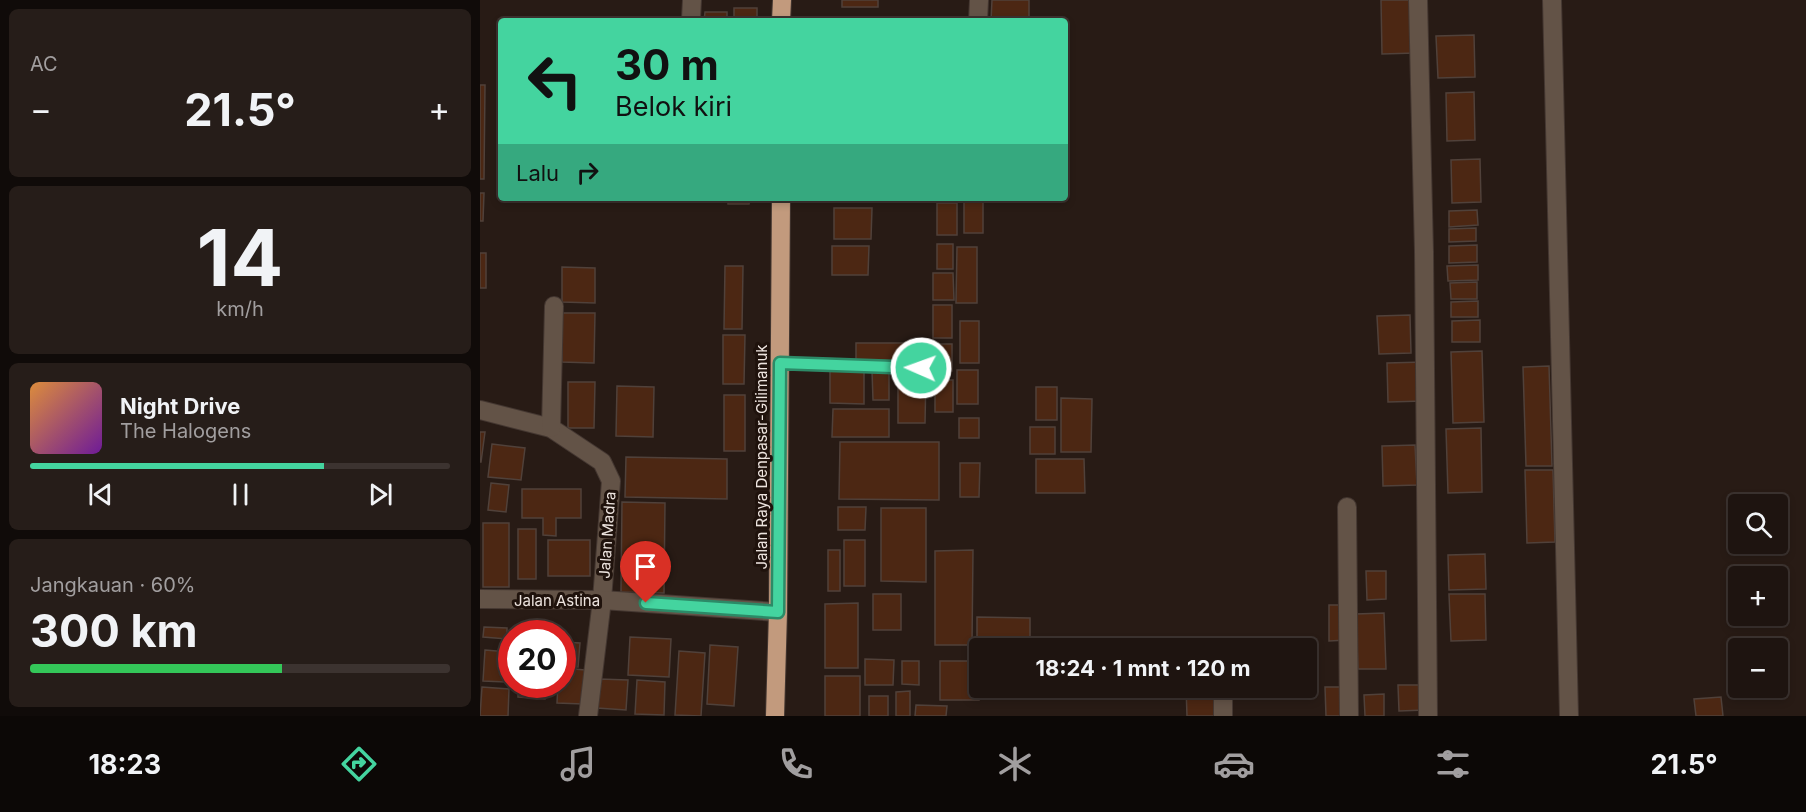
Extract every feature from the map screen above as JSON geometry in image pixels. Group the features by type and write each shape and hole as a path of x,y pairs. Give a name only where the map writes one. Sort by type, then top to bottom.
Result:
{"highway":[{"path":"782,0 782,18"},
{"name":"Jalan Raya Denpasar-Gilimanuk","path":"775,716 781,201"}],"street":[{"path":"691,18 692,0"},
{"path":"978,18 979,0"},
{"path":"1419,0 1424,252 1428,716"},
{"path":"1552,0 1569,716"},
{"path":"551,428 554,306"},
{"name":"Jalan Madra","path":"480,410 551,428 602,462 611,481 602,600 588,716"},
{"path":"1347,507 1348,716"},
{"name":"Jalan Astina","path":"480,599 602,600 778,612"},
{"path":"1223,698 1223,716"}],"lane":[{"path":"780,363 921,368"}],"building":[{"path":"842,0 878,0 878,7 842,7"},
{"path":"992,0 1029,0 1029,18 991,18"},
{"path":"1381,0 1413,0 1415,53 1382,54"},
{"path":"734,8 757,8 757,18 734,18"},
{"path":"705,12 727,12 727,18 704,18"},
{"path":"1474,35 1475,77 1438,78 1436,36"},
{"path":"480,85 485,85 484,179 480,179"},
{"path":"1474,92 1475,140 1447,141 1446,93"},
{"path":"1480,159 1481,202 1452,203 1451,160"},
{"path":"480,193 484,193 483,221 480,221"},
{"path":"728,201 750,201 749,204 728,204"},
{"path":"964,202 983,202 983,233 964,233"},
{"path":"937,203 957,203 957,235 937,235"},
{"path":"834,208 872,208 871,239 834,239"},
{"path":"1477,210 1478,225 1449,227 1449,211"},
{"path":"1476,228 1476,241 1449,242 1449,229"},
{"path":"937,244 953,244 953,269 937,269"},
{"path":"1477,245 1477,262 1449,263 1449,246"},
{"path":"832,246 869,246 868,275 832,275"},
{"path":"957,247 977,247 977,303 956,303"},
{"path":"480,253 486,253 486,288 480,288"},
{"path":"1478,265 1478,280 1448,281 1447,266"},
{"path":"725,266 743,266 742,329 724,329"},
{"path":"562,267 595,268 595,303 562,302"},
{"path":"933,273 953,273 954,300 933,300"},
{"path":"1477,282 1477,299 1451,299 1450,283"},
{"path":"1478,301 1478,317 1451,317 1451,302"},
{"path":"933,305 952,305 952,338 933,338"},
{"path":"562,313 595,313 594,363 562,362"},
{"path":"1410,315 1411,353 1379,354 1377,316"},
{"path":"1480,320 1480,342 1452,342 1452,321"},
{"path":"960,321 979,321 979,363 960,363"},
{"path":"723,335 745,335 744,384 723,384"},
{"path":"856,343 907,343 906,363 856,363"},
{"path":"937,344 952,344 952,371 937,371"},
{"path":"1482,351 1484,422 1453,423 1451,352"},
{"path":"1424,362 1424,401 1388,402 1387,363"},
{"path":"1549,366 1552,466 1526,466 1523,367"},
{"path":"830,369 864,369 864,404 830,403"},
{"path":"957,370 978,370 978,404 957,404"},
{"path":"872,371 889,371 889,400 873,400"},
{"path":"898,374 926,374 925,423 898,423"},
{"path":"935,380 953,380 953,412 935,412"},
{"path":"568,382 595,382 594,428 568,428"},
{"path":"617,386 654,387 653,437 616,436"},
{"path":"1036,387 1057,387 1057,420 1036,420"},
{"path":"724,395 745,395 745,451 724,451"},
{"path":"1061,398 1092,399 1091,452 1061,452"},
{"path":"833,409 889,409 889,437 832,437"},
{"path":"959,418 979,418 979,438 959,438"},
{"path":"1030,427 1055,427 1055,454 1030,454"},
{"path":"1481,428 1482,492 1448,493 1446,429"},
{"path":"480,432 485,432 481,462 480,462"},
{"path":"840,442 939,442 939,500 839,499"},
{"path":"492,444 525,448 521,480 488,477"},
{"path":"1415,445 1417,485 1383,486 1382,446"},
{"path":"626,457 727,459 727,499 625,497"},
{"path":"1036,459 1084,459 1085,493 1036,493"},
{"path":"960,463 980,463 979,497 960,497"},
{"path":"1525,470 1553,470 1555,542 1527,543"},
{"path":"491,483 509,485 506,512 488,510"},
{"path":"522,489 581,489 581,518 556,518 556,536 543,535 543,518 522,518"},
{"path":"622,502 665,503 664,593 621,592"},
{"path":"838,507 866,507 865,530 838,530"},
{"path":"881,508 926,508 926,582 881,581"},
{"path":"483,523 509,523 509,587 483,587"},
{"path":"518,529 536,529 536,579 518,579"},
{"path":"548,540 590,540 590,576 548,576"},
{"path":"844,540 865,540 865,586 844,586"},
{"path":"828,550 840,550 840,591 828,591"},
{"path":"973,550 972,638 969,638 969,645 935,645 935,551"},
{"path":"1485,554 1486,589 1449,590 1448,555"},
{"path":"1366,571 1386,571 1386,599 1367,600"},
{"path":"873,594 901,594 901,630 873,630"},
{"path":"1449,594 1485,594 1486,640 1451,641"},
{"path":"858,603 858,668 825,668 825,604"},
{"path":"1329,605 1346,605 1347,640 1329,641"},
{"path":"1384,613 1386,669 1358,669 1356,614"},
{"path":"977,617 1030,618 1030,638 977,638"},
{"path":"484,627 498,628 498,638 483,637"},
{"path":"630,637 671,639 669,677 628,675"},
{"path":"576,643 580,643 578,667 576,667"},
{"path":"710,645 738,647 734,706 707,704"},
{"path":"485,650 498,651 498,682 483,681"},
{"path":"679,651 705,653 701,716 675,715"},
{"path":"865,659 894,660 893,685 865,685"},
{"path":"902,661 919,661 919,685 902,684"},
{"path":"940,661 969,661 969,698 979,698 979,700 940,700"},
{"path":"576,669 585,670 583,704 557,703 557,698 576,698"},
{"path":"825,676 860,676 860,716 825,716"},
{"path":"599,679 628,680 626,710 597,708"},
{"path":"637,680 665,682 664,715 635,714"},
{"path":"1398,685 1424,685 1425,710 1399,711"},
{"path":"482,687 498,688 498,698 509,698 508,716 480,716"},
{"path":"1325,687 1343,687 1344,716 1326,716"},
{"path":"910,691 910,716 896,716 896,692"},
{"path":"1384,694 1384,716 1365,716 1364,695"},
{"path":"869,696 888,696 888,716 869,716"},
{"path":"1721,697 1723,716 1696,716 1694,699"},
{"path":"1186,698 1214,698 1214,716 1187,716"},
{"path":"916,705 947,706 946,716 915,716"}],"route":[{"path":"646,603 778,612 780,363 921,368"}]}
